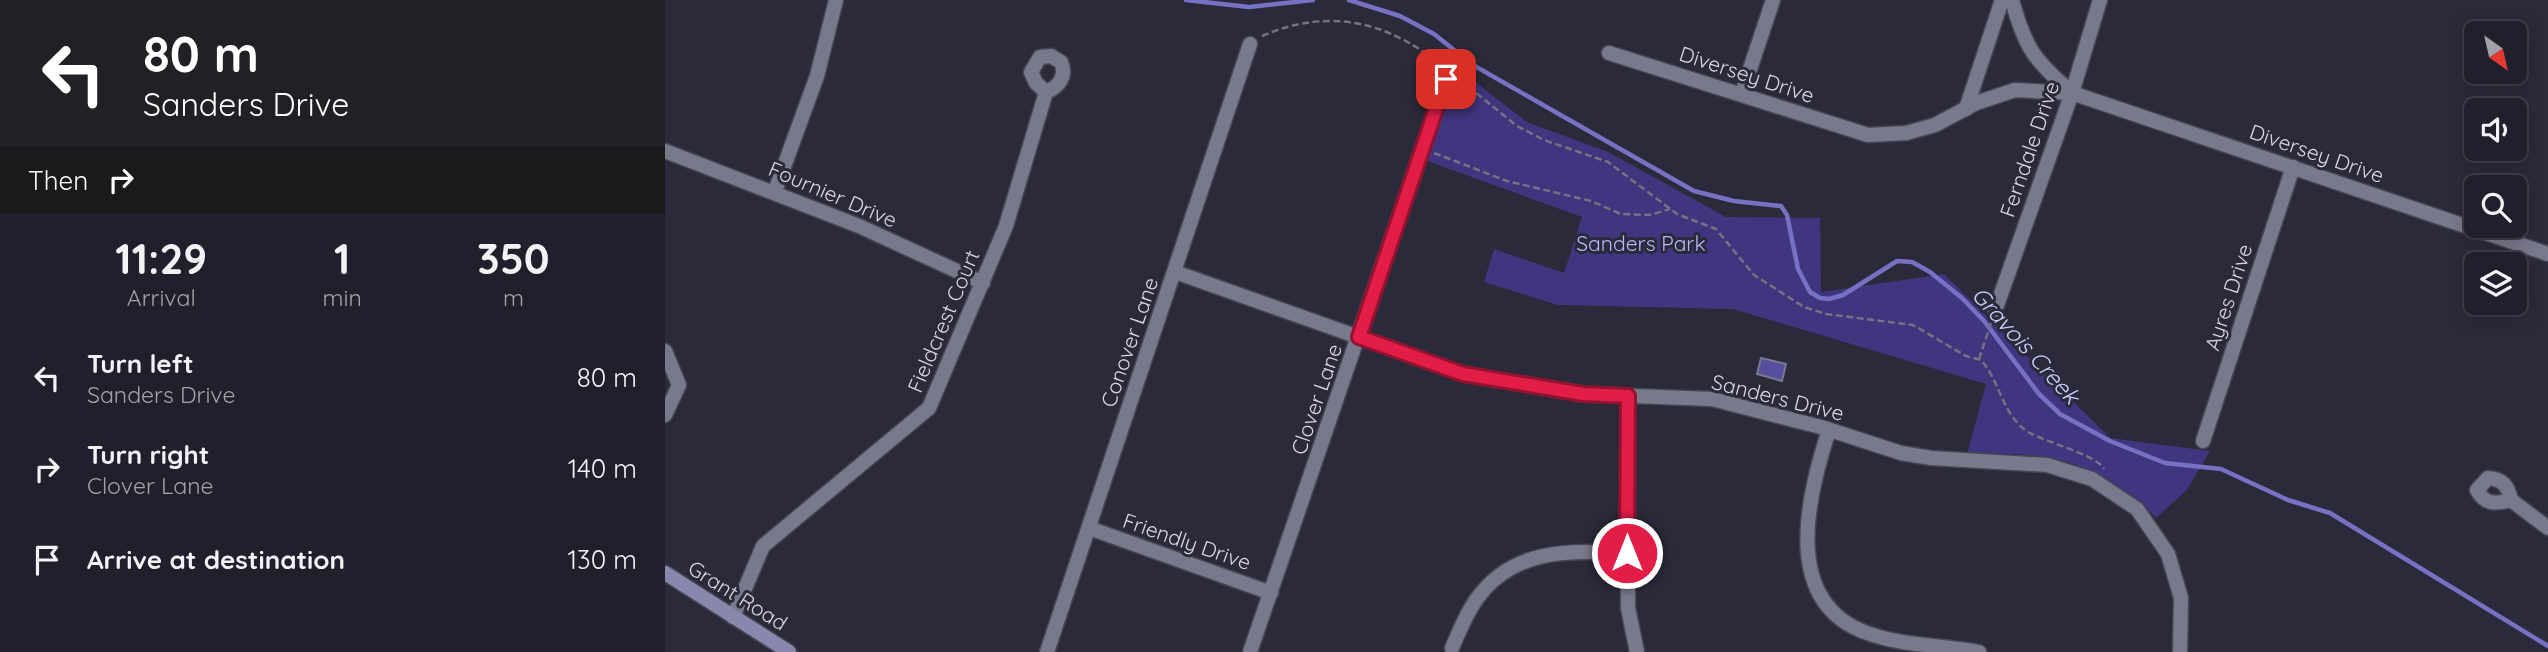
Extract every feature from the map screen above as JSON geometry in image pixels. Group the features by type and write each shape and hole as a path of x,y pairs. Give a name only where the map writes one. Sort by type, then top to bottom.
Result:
{"street":[{"path":"775,191 817,76 836,0"},
{"path":"1742,93 1773,0"},
{"path":"1966,109 2002,0"},
{"name":"Diversey Drive","path":"2012,0 2021,33 2038,63 2072,93"},
{"name":"Ferndale Drive","path":"1995,313 2072,93 2100,0"},
{"name":"Conover Lane","path":"1047,652 1250,44"},
{"name":"Diversey Drive","path":"1609,53 1868,135 1906,133 1935,125 2001,94 2026,89 2072,93 2548,254"},
{"name":"Clover Lane","path":"1251,652 1421,148 1451,77"},
{"name":"Fieldcrest Court","path":"733,617 763,546 929,408 1006,226 1046,92"},
{"name":"Fournier Drive","path":"665,151 775,191 983,283"},
{"name":"Ayres Drive","path":"2203,441 2293,167"},
{"name":"Sanders Drive","path":"1175,272 1463,374 1583,394 1712,399 1829,430 1901,453 1931,458 2047,465 2070,471 2105,486 2137,509 2159,538 2171,561 2181,598 2179,652"},
{"path":"665,351 679,385 665,415"},
{"path":"1628,396 1628,608 1637,652"},
{"path":"1829,430 1813,478 1807,518 1810,572 1823,596 1843,619 1867,633 1979,652"},
{"path":"2511,500 2548,528"},
{"name":"Friendly Drive","path":"1089,528 1271,593"},
{"path":"1453,651 1487,585 1522,562 1559,551 1627,553"},
{"name":"Grant Road","path":"665,573 789,652"}],"path":[{"path":"1250,44 1275,31 1320,21 1348,20 1375,27 1430,56 1451,77 1517,126 1543,140 1608,162 1670,209 1716,229 1754,275 1804,307 1826,314 1913,326 1966,356 1979,359 1984,363 2018,424 2048,442 2101,463 2105,486"},
{"path":"1421,148 1507,181 1591,201 1622,214 1650,215 1670,209"},
{"path":"1979,359 1995,313"}],"green space":[{"name":"Sanders Park","path":"1457,68 1527,122 1608,152 1726,217 1820,218 1821,292 1944,274 2110,438 2210,451 2187,490 2156,518 2112,482 2069,463 2023,455 1967,454 1986,384 1733,309 1558,305 1484,282 1494,249 1564,273 1582,217 1425,160"}],"building":[{"path":"1761,358 1786,364 1782,381 1757,374"}],"waterway":[{"name":"Gravois Creek","path":"1186,0 1249,7 1313,0"},
{"name":"Gravois Creek","path":"1349,0 1400,16 1434,34 1473,65 1694,191 1734,201 1781,206 1787,215 1798,269 1810,292 1820,298 1829,299 1843,295 1897,261 1912,262 1930,272 1962,298 1984,321 2039,394 2060,414 2110,441 2165,463 2221,469 2288,500 2330,513 2548,646"}],"route":[{"path":"1446,79 1359,337 1463,374 1583,394 1628,396 1627,553"}]}
